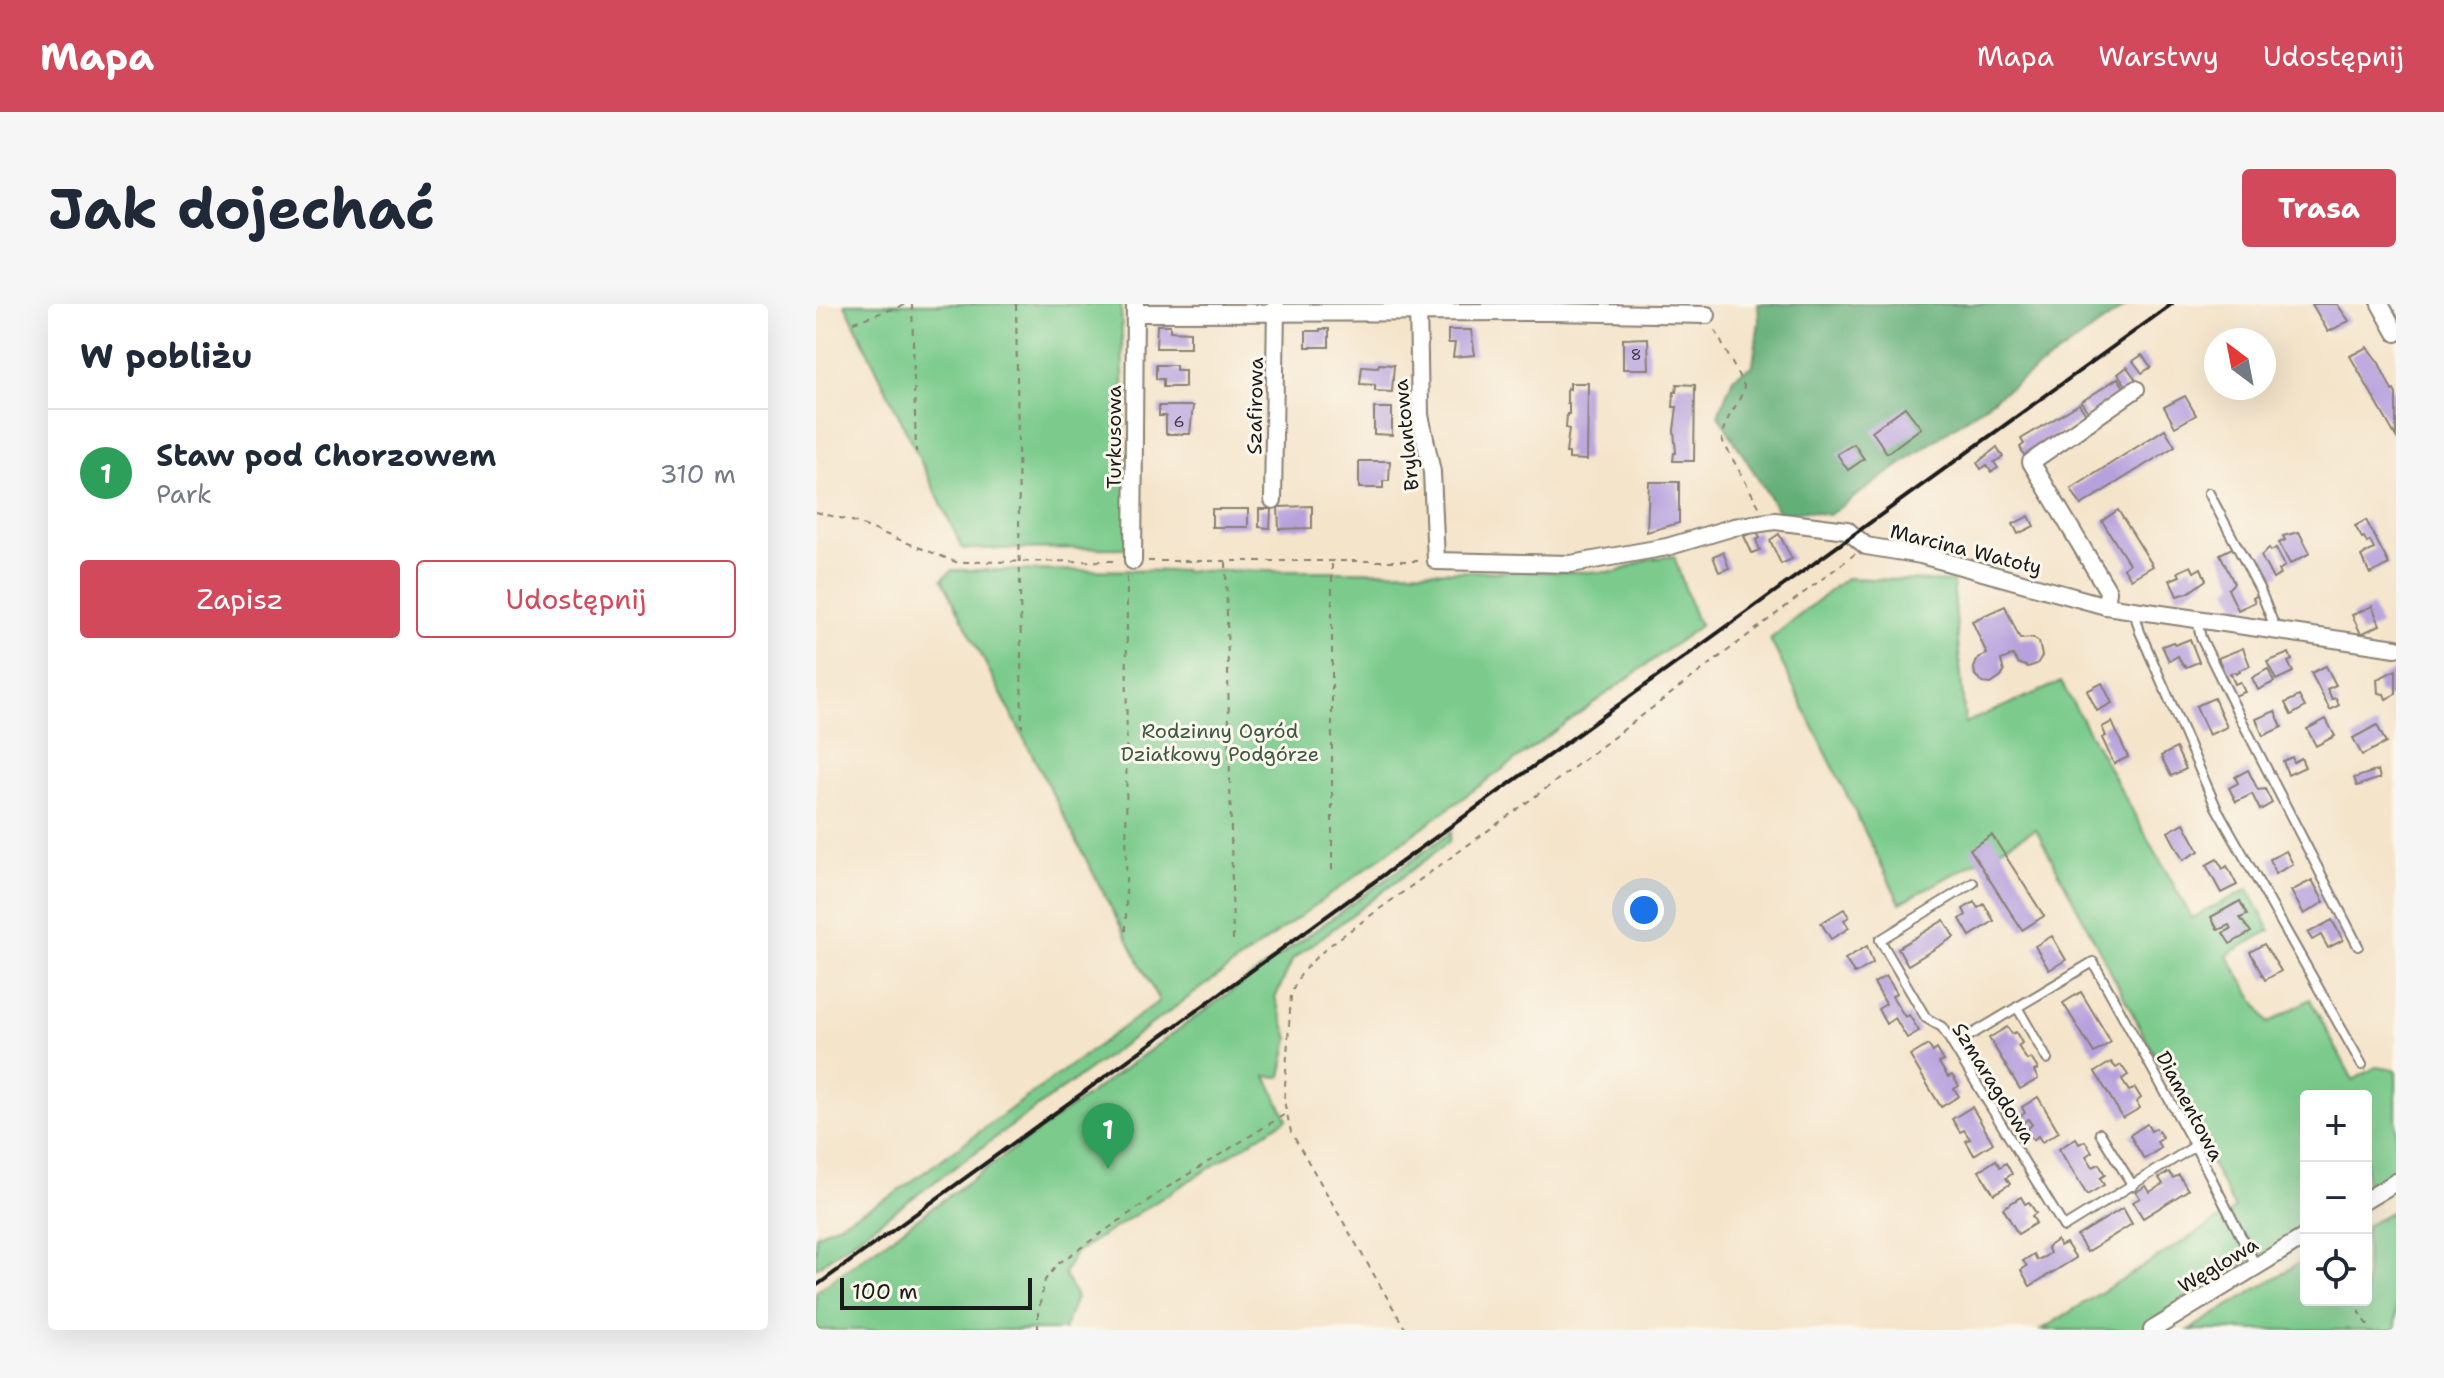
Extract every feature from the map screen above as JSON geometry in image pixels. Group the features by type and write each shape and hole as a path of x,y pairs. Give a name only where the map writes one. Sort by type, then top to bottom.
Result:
{"street":[{"path":"2380,304 2396,333"},
{"name":"Turkusowa","path":"1130,561 1135,308 1276,309"},
{"name":"Brylantowa","path":"1418,308 1420,415 1432,472 1436,561"},
{"path":"1276,309 1551,308 1707,315"},
{"name":"Szafirowa","path":"1273,500 1276,309"},
{"path":"2106,606 2108,591 2031,462 2136,389"},
{"name":"Marcina Watoły","path":"1436,561 1571,564 1667,547 1734,527 1768,522 1847,530 1866,546 1921,555 2106,606 2396,648"},
{"path":"2372,1196 2396,1182"},
{"name":"Węglowa","path":"2152,1330 2300,1240"}],"lane":[{"path":"2209,493 2260,590 2277,631"},
{"path":"2134,610 2140,632 2216,807 2362,1065"},
{"path":"2197,619 2201,638 2358,946"},
{"name":"Szmaragdowa","path":"1973,883 1880,940 1926,1018 1942,1027 1954,1045 2064,1227 2133,1186"},
{"name":"Diamentowa","path":"2017,1007 2093,962 2195,1146 2256,1266"},
{"path":"1954,1045 2017,1007 2047,1059"},
{"path":"2100,1133 2133,1186 2195,1146"}],"path":[{"path":"853,322 910,304 916,452"},
{"path":"1016,304 1022,728"},
{"path":"1707,315 1744,386 1740,400 1723,428 1723,445 1768,522"},
{"path":"1406,1330 1291,1132 1284,1101 1291,996 1295,982 1307,965 1334,942 1548,787 1866,546"},
{"path":"1332,560 1332,870"},
{"path":"1126,931 1130,561"},
{"path":"1226,561 1233,941"},
{"path":"1038,1330 1045,1280 1059,1263 1163,1190 1287,1113"},
{"path":"2356,1306 2371,1330"}],"green space":[{"path":"845,304 1121,304 1128,548 963,549"},
{"path":"1758,304 2129,304 1829,515 1806,511 1780,514 1718,415 1733,378 1753,365"},
{"name":"Rodzinny Ogród Działkowy Podgórze","path":"1674,556 1695,617 1701,625 816,1268 816,1235 890,1197 1159,1001 942,579 952,570 1617,572 1648,559"},
{"path":"1846,578 1953,582 1965,723 2061,682 2192,918 2248,889 2270,930 2227,955 2268,1023 2310,999 2353,1080 2376,1067 2396,1070 2396,1176 2372,1191 2372,1090 2300,1090 2300,1236 2229,1272 2175,1305 2142,1330 2041,1330 2235,1209 2036,829 1900,903 1770,639"},
{"path":"1451,832 1449,842 1293,959 1275,998 1289,1038 1281,1077 1266,1076 1287,1119 1075,1253 1064,1274 1076,1297 1064,1330 816,1330 816,1292"},
{"path":"2396,1209 2396,1330 2189,1330 2300,1263 2300,1306 2372,1306 2372,1223"}],"building":[{"path":"2312,304 2337,304 2349,321 2328,332"},
{"path":"1157,325 1170,325 1170,331 1190,332 1190,348 1156,348"},
{"path":"1329,329 1329,347 1306,347 1306,331"},
{"path":"1448,330 1471,330 1475,355 1453,357 1455,343 1448,343"},
{"path":"1648,338 1649,369 1623,369 1623,339"},
{"path":"2367,347 2396,394 2396,437 2350,356"},
{"path":"2142,355 2151,367 2142,373 2133,361"},
{"path":"1379,364 1394,365 1392,392 1375,391 1375,385 1360,384 1362,366 1378,367"},
{"path":"1156,365 1176,365 1176,370 1185,370 1185,387 1163,387 1163,379 1156,379"},
{"path":"2127,367 2136,380 2127,387 2118,374"},
{"path":"2118,378 2125,389 2089,413 2081,402"},
{"path":"1570,383 1588,383 1587,460 1569,459 1569,453 1566,453 1569,429 1566,428 1569,414 1567,388 1570,389"},
{"path":"1677,384 1695,385 1694,461 1673,461 1676,453 1674,430 1677,407 1673,407"},
{"path":"2185,396 2196,415 2175,427 2164,407"},
{"path":"2079,404 2087,416 2024,455 2020,447 2024,444 2021,439"},
{"path":"1159,406 1193,406 1190,434 1166,434 1166,416 1159,416"},
{"path":"1905,407 1921,428 1887,453 1872,431"},
{"path":"1374,408 1392,408 1392,435 1374,434"},
{"path":"2165,429 2175,446 2081,505 2071,489"},
{"path":"1854,444 1864,459 1848,470 1837,454"},
{"path":"1997,447 2003,457 1994,462 1998,468 1991,472 1987,465 1981,469 1977,463"},
{"path":"1359,461 1390,461 1389,481 1383,481 1383,488 1359,488"},
{"path":"1649,482 1679,482 1679,523 1647,532"},
{"path":"1312,506 1312,528 1279,529 1278,507"},
{"path":"1212,509 1248,509 1248,527 1212,527"},
{"path":"1259,509 1271,509 1270,528 1259,527"},
{"path":"2118,510 2153,566 2131,579 2124,568 2129,564 2102,521"},
{"path":"2029,516 2034,526 2018,534 2013,524"},
{"path":"2366,520 2389,564 2370,574 2361,556 2374,549 2355,526"},
{"path":"1757,531 1760,550 1752,553 1744,536"},
{"path":"2299,532 2310,553 2290,564 2279,543 2285,540 2283,536"},
{"path":"1779,534 1792,559 1781,564 1770,540"},
{"path":"2234,547 2258,595 2253,598 2255,602 2238,610 2228,589 2234,583 2220,554"},
{"path":"2269,548 2271,551 2276,548 2285,566 2279,570 2281,574 2273,579 2261,556"},
{"path":"1723,552 1729,568 1719,572 1713,556"},
{"path":"2191,566 2194,572 2201,568 2206,580 2188,593 2177,596 2170,580"},
{"path":"2005,606 2020,639 2033,638 2039,642 2042,656 2037,664 2028,667 2018,663 2013,655 2001,660 2004,672 2001,677 1991,684 1983,683 1975,675 1974,668 1978,658 1987,654 1972,621"},
{"path":"2372,606 2380,625 2361,634 2352,615"},
{"path":"2190,639 2199,662 2186,667 2178,656 2169,661 2162,646"},
{"path":"2243,648 2250,666 2236,674 2230,673 2235,684 2240,682 2245,692 2234,696 2218,658"},
{"path":"2289,653 2292,660 2288,662 2293,672 2276,680 2267,662"},
{"path":"2326,666 2336,685 2327,689 2339,705 2330,710 2311,673"},
{"path":"2268,669 2274,682 2258,690 2252,678"},
{"path":"2396,670 2396,694 2386,699 2384,694 2378,693 2377,679"},
{"path":"2102,683 2112,703 2097,711 2087,691"},
{"path":"2299,696 2305,707 2291,715 2285,703"},
{"path":"2214,698 2227,727 2209,735 2196,706"},
{"path":"2275,711 2282,727 2263,736 2256,719"},
{"path":"2326,719 2335,736 2316,746 2307,729"},
{"path":"2112,722 2128,757 2114,764 2102,738 2106,736 2102,727"},
{"path":"2377,725 2386,743 2362,755 2353,738"},
{"path":"2176,748 2186,769 2171,776 2161,756"},
{"path":"2292,757 2294,762 2301,758 2305,767 2288,775 2283,761"},
{"path":"2248,770 2258,790 2265,789 2272,803 2260,810 2252,794 2236,802 2229,788 2238,783 2235,777"},
{"path":"2378,770 2380,778 2357,786 2354,778"},
{"path":"2184,823 2199,851 2183,860 2168,832"},
{"path":"1992,835 2044,916 2022,930 1970,849"},
{"path":"2286,851 2293,864 2275,874 2270,859"},
{"path":"2217,859 2223,869 2227,866 2237,885 2221,893 2206,865"},
{"path":"2312,880 2324,902 2304,914 2291,891"},
{"path":"2240,901 2247,915 2240,918 2251,932 2230,944 2223,933 2231,929 2229,925 2218,930 2211,917"},
{"path":"1974,902 1978,908 1984,904 1994,921 1970,936 1960,919 1966,915 1963,909"},
{"path":"1844,909 1849,917 1844,920 1849,928 1831,939 1821,923"},
{"path":"1944,920 1954,937 1908,965 1898,948"},
{"path":"2332,920 2343,940 2328,948 2321,935 2312,940 2308,933"},
{"path":"2052,936 2066,960 2049,970 2035,946"},
{"path":"2264,944 2281,971 2265,980 2250,952"},
{"path":"1867,946 1873,963 1855,974 1845,959"},
{"path":"1886,976 1897,993 1892,996 1905,1017 1909,1015 1919,1031 1907,1038 1895,1018 1886,1024 1878,1009 1886,1004 1874,983"},
{"path":"2081,992 2111,1042 2094,1053 2063,1003"},
{"path":"2007,1027 2012,1034 2016,1032 2022,1043 2018,1046 2038,1069 2034,1071 2038,1079 2020,1089 1989,1038"},
{"path":"1928,1045 1933,1052 1937,1049 1944,1061 1939,1063 1959,1086 1954,1089 1959,1096 1941,1107 1910,1056"},
{"path":"2111,1062 2116,1068 2121,1065 2128,1075 2122,1079 2125,1085 2129,1091 2135,1088 2141,1098 2136,1102 2140,1108 2123,1118 2095,1072"},
{"path":"2038,1097 2059,1132 2042,1142 2038,1136 2033,1140 2026,1129 2032,1125 2028,1119 2022,1123 2019,1117 2025,1113 2022,1107"},
{"path":"1972,1107 1993,1143 1974,1155 1966,1141 1970,1139 1964,1130 1960,1132 1952,1119"},
{"path":"2147,1124 2151,1131 2156,1128 2163,1138 2157,1142 2161,1148 2144,1159 2130,1135"},
{"path":"2076,1138 2079,1144 2085,1141 2092,1152 2086,1156 2093,1167 2099,1164 2105,1175 2100,1178 2104,1185 2087,1195 2059,1149"},
{"path":"1996,1160 2000,1167 2006,1163 2012,1174 2006,1178 2010,1184 1994,1194 1979,1171"},
{"path":"2169,1172 2173,1178 2179,1175 2188,1190 2143,1218 2133,1202 2140,1198 2136,1192 2146,1186 2150,1192 2163,1184 2159,1178"},
{"path":"2021,1197 2025,1204 2029,1202 2036,1213 2032,1216 2036,1223 2018,1234 2003,1208"},
{"path":"2123,1208 2132,1224 2087,1252 2077,1236"},
{"path":"2057,1240 2060,1246 2066,1243 2076,1258 2030,1286 2021,1270 2027,1266 2023,1261 2034,1254 2037,1260 2044,1257 2050,1253 2047,1247"}],"railway":[{"path":"816,1286 2172,304"}],"place":[{"name":"Staw pod Chorzowem","path":"1108,1169"}]}
